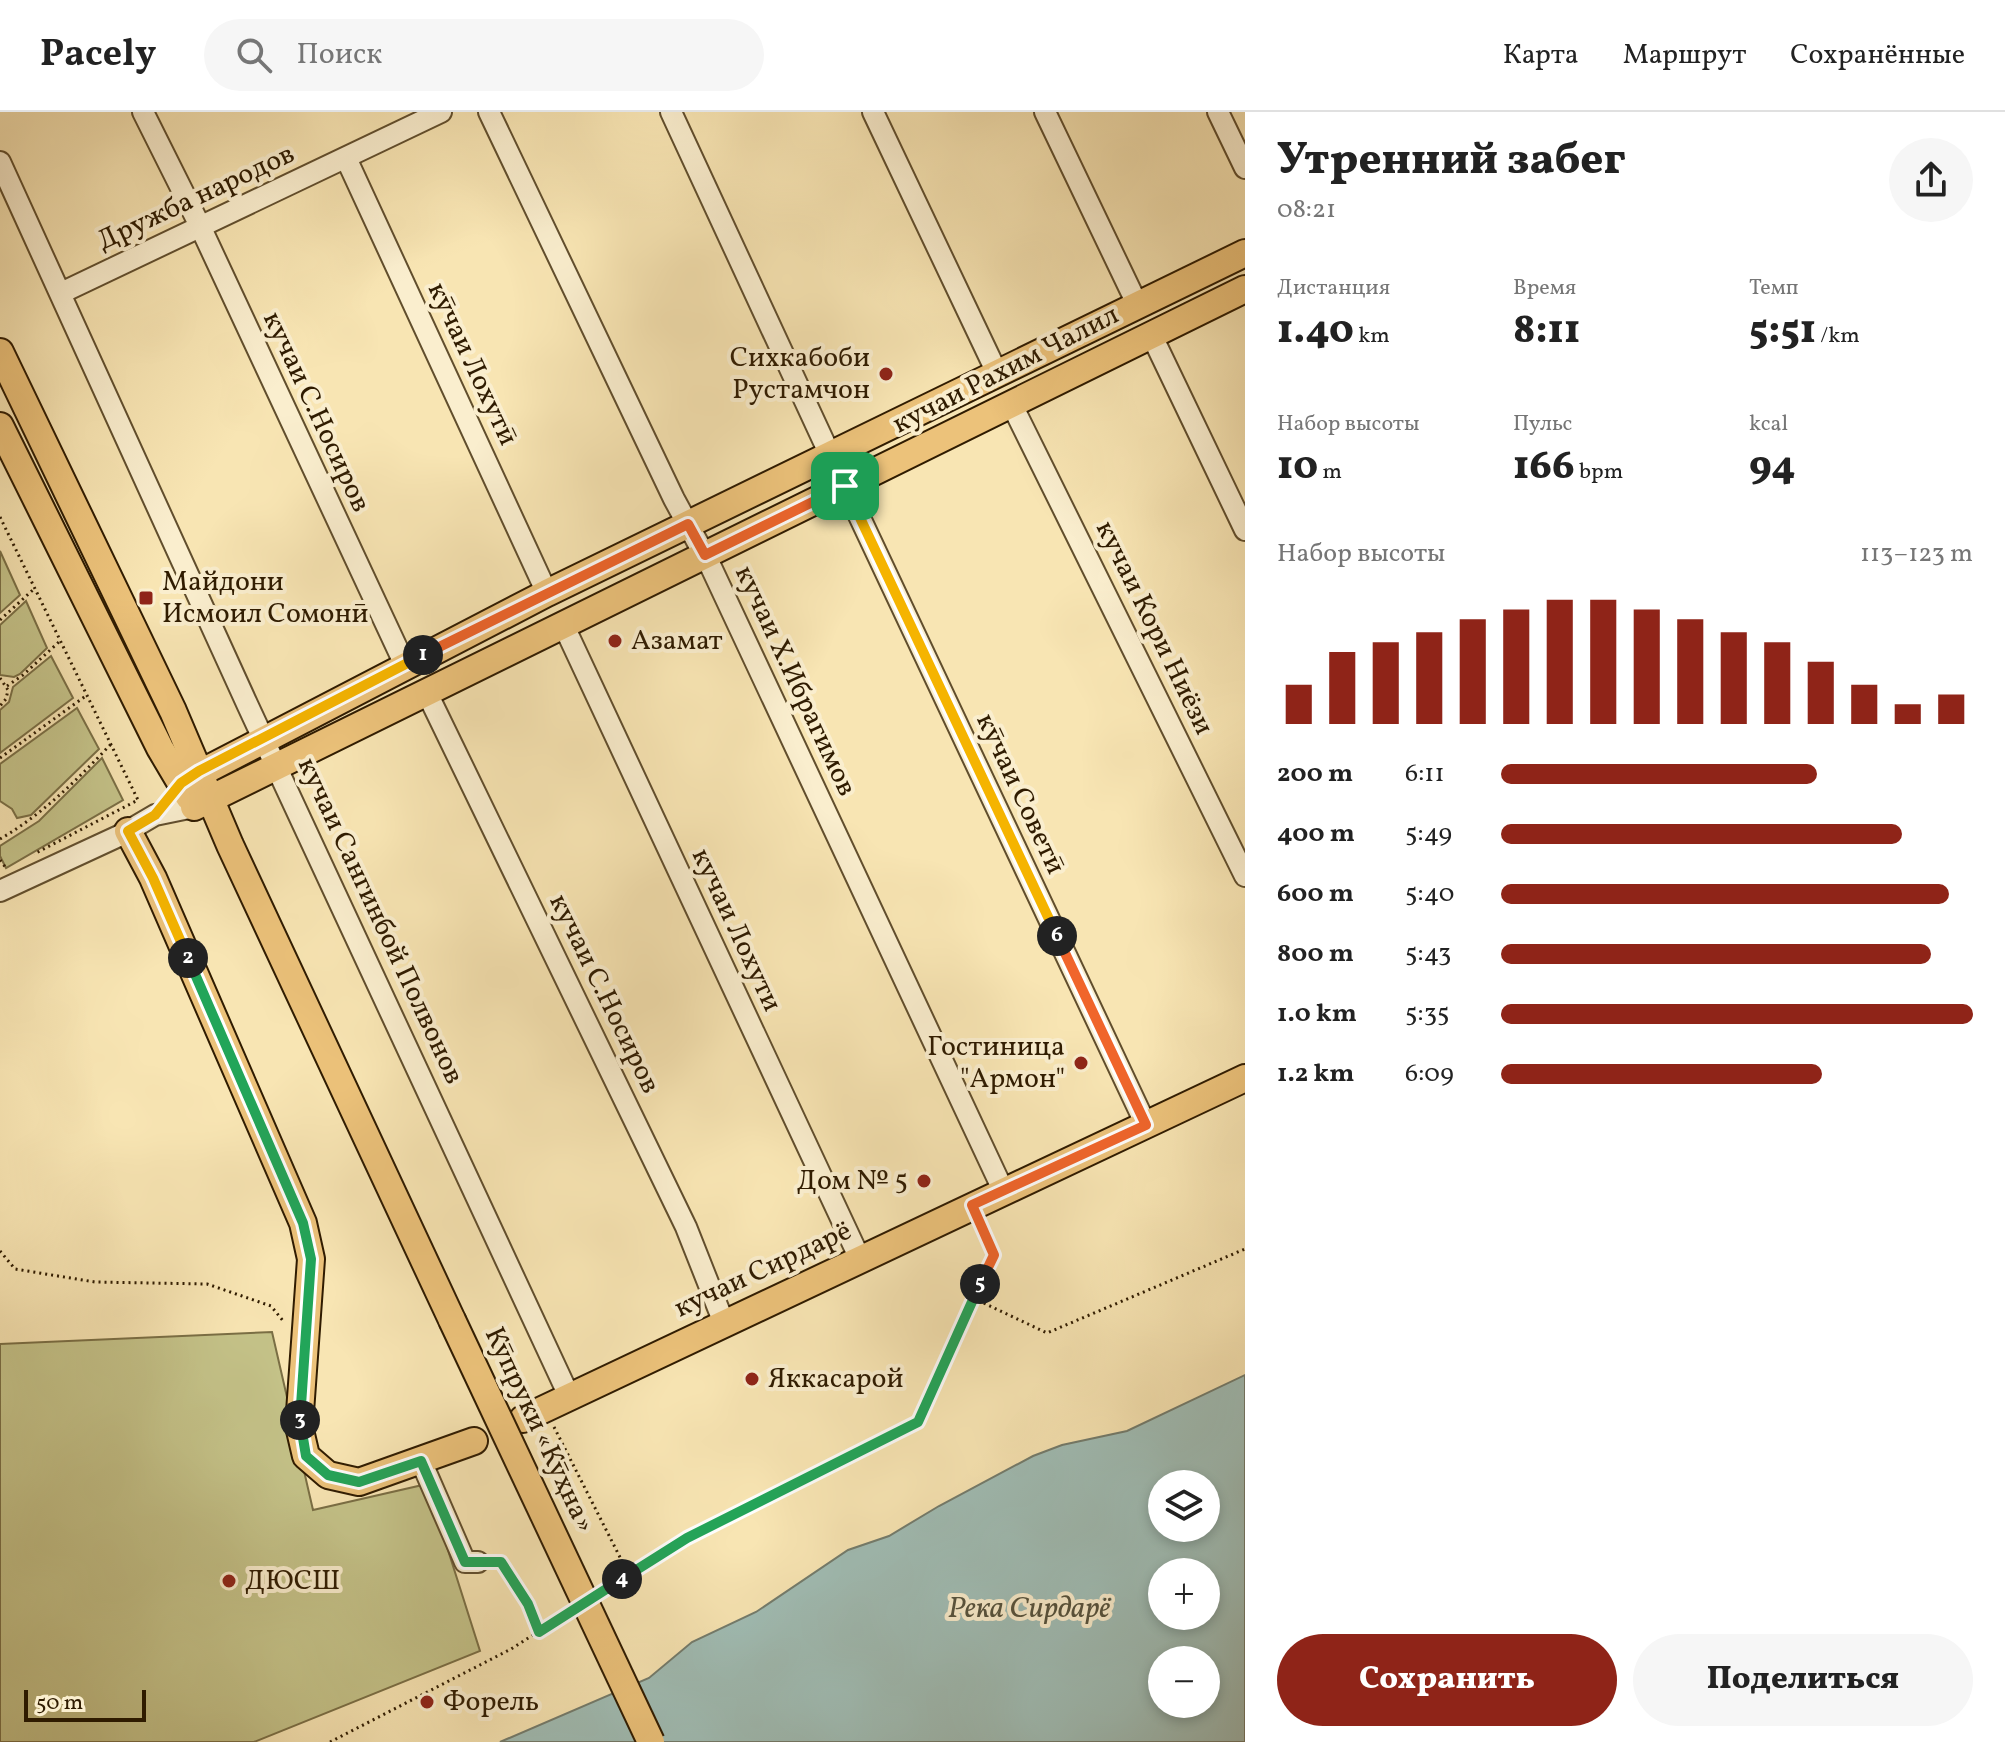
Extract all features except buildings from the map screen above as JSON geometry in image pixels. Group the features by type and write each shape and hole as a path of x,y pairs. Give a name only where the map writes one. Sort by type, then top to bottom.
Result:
{"main road":[{"name":"кучаи Рахим Чалил","path":"190,777 547,593 1245,253"},
{"name":"кучаи Рахим Чалил","path":"203,803 1245,289"},
{"path":"0,352 69,495 203,803 217,848 444,1323"},
{"path":"0,426 160,748 190,777"},
{"path":"41,511 52,495 69,495"},
{"path":"128,831 153,878 303,1223 311,1259 299,1426 306,1456 328,1475 359,1482 474,1441"},
{"name":"кучаи Сирдарё","path":"534,1414 1245,1078"},
{"name":"Кӯпруки «Кӯҳна»","path":"444,1323 633,1742"},
{"name":"Кӯпруки «Кӯҳна»","path":"444,1323 651,1742"}],"street":[{"name":"кучаи С.Носиров","path":"143,112 200,226 389,637 405,665"},
{"name":"Дружба народов","path":"61,293 441,112"},
{"name":"кучаи Х.Ибрагимов","path":"489,112 705,555 1003,1190"},
{"path":"671,112 830,455"},
{"path":"873,112 998,375"},
{"path":"1045,112 1138,306"},
{"path":"1218,112 1245,168"},
{"name":"кӯчаи Лохутӣ","path":"346,158 547,593"},
{"name":"кучаи Сангинбой Полвонов","path":"0,162 570,1398"},
{"path":"1151,334 1245,530"},
{"name":"кучаи Кори Ниёзи","path":"1012,405 1245,876"},
{"name":"кӯчаи Советӣ","path":"845,486 1146,1125"},
{"name":"кучаи Лохути","path":"563,624 860,1259"},
{"name":"кучаи С.Носиров","path":"427,693 686,1227 724,1323"},
{"path":"155,815 190,777"},
{"path":"0,891 128,831 155,815 203,803"},
{"path":"421,1461 465,1562 478,1562"}],"path":[{"path":"0,517 138,800 33,854"},
{"path":"0,620 35,588"},
{"path":"7,686 60,641"},
{"path":"0,678 7,686 6,699 0,706"},
{"path":"0,758 87,695"},
{"path":"0,839 49,805 111,744"},
{"path":"0,860 6,868 0,871"},
{"path":"603,1591 687,1538 918,1422 994,1255 972,1205"},
{"path":"973,1298 1047,1333 1245,1249"},
{"path":"0,1251 15,1269 95,1282 207,1284 271,1306 305,1347"},
{"path":"534,1414 629,1575 626,1586 601,1597"},
{"path":"478,1562 501,1562 528,1604 539,1632"},
{"path":"330,1742 511,1649 577,1607"}],"shaded area":[{"path":"0,551 20,595 0,613"},
{"path":"26,601 47,648 20,674 14,677 0,675 0,625"},
{"path":"51,656 73,698 0,753 0,710 9,702 13,687"},
{"path":"77,708 99,749 31,815 17,818 12,809 0,801 0,764"},
{"path":"102,758 123,800 6,868 0,856 0,846 39,821"},
{"name":"ДЮСШ","path":"272,1332 313,1510 427,1484 480,1651 254,1742 0,1742 0,1344"}],"water":[{"name":"Река Сирдарё","path":"1245,1375 1245,1742 500,1742 649,1678 692,1642 756,1612 848,1550 889,1536 1033,1456 1062,1445 1127,1431"}],"place":[{"name":"Сихкабоби Рустамчон","path":"886,374"},
{"name":"Майдони Исмоил Сомонӣ","path":"146,598"},
{"name":"Азамат","path":"615,641"},
{"name":"Гостиница \"Армон\"","path":"1081,1063"},
{"name":"Дом № 5","path":"924,1181"},
{"name":"Яккасарой","path":"752,1379"},
{"name":"ДЮСШ","path":"229,1581"},
{"name":"Форель","path":"427,1702"}],"route":[{"path":"845,486 1146,1125 972,1205 994,1255 918,1422 687,1538 539,1632 520,1589 501,1562 465,1562 421,1461 359,1482 328,1475 306,1456 299,1426 311,1259 303,1223 153,878 128,831 155,815 181,783 199,771 688,524 705,555 845,486"}]}
